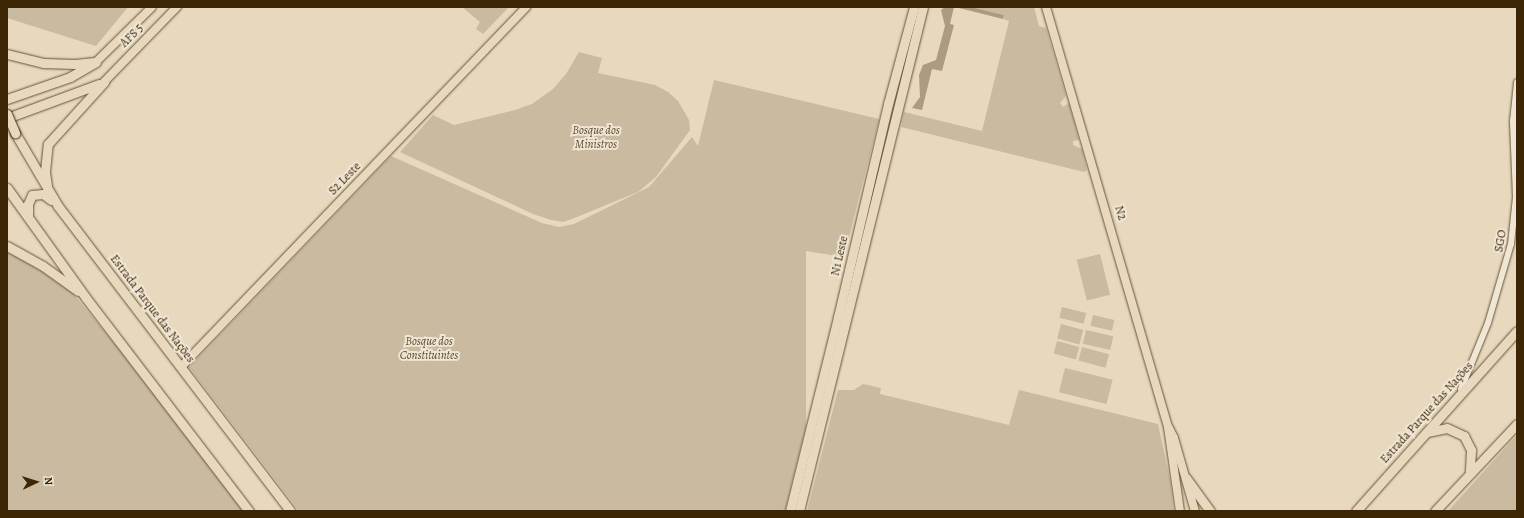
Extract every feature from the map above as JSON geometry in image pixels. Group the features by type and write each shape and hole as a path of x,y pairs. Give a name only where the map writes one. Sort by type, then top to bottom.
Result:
{"highway":[{"name":"N1 Leste","path":"790,511 838,317 888,104 914,7"},
{"name":"N1 Leste","path":"799,511 923,7"},
{"path":"7,54 28,60 59,64 96,62"},
{"path":"7,99 70,77 96,62"},
{"path":"7,118 78,94 104,82"},
{"path":"48,191 45,171 48,144 104,82"},
{"name":"Estrada Parque das Nações","path":"7,114 15,133 58,206 290,511"},
{"path":"7,188 86,298 249,511"},
{"path":"28,218 29,199 35,193 43,194 58,206"},
{"path":"7,246 43,266 86,298"},
{"name":"Estrada Parque das Nações","path":"1356,511 1517,331"},
{"path":"1435,511 1470,471 1516,424"},
{"path":"1427,432 1447,428 1464,436 1471,450 1470,471"},
{"path":"1186,478 1210,511"}],"main road":[{"name":"AFS 5","path":"96,62 152,7"},
{"name":"AFS 5","path":"104,82 177,7"},
{"name":"S2 Leste","path":"181,367 526,7"},
{"name":"N2","path":"1046,7 1168,427 1180,511"},
{"name":"N2","path":"1168,427 1174,438 1196,511"}],"street":[{"name":"SGO","path":"1459,395 1488,324 1510,250 1516,197 1513,121 1517,82"}],"green space":[{"path":"7,7 128,7 96,46 7,18"},
{"path":"462,7 509,7 483,34 476,29 480,22"},
{"path":"971,7 1034,7 1039,26 1046,28 1066,96 1060,103 1063,107 1069,103 1079,140 1073,141 1073,145 1082,149 1087,170 1084,172 901,127 904,112 982,131 1009,21 1003,19 1004,15"},
{"name":"Bosque dos Ministros","path":"579,52 602,58 598,73 655,85 668,92 678,101 689,120 690,130 656,177 638,192 563,222 551,220 533,214 400,152 433,115 454,125 515,110 532,104 553,89 566,74"},
{"name":"Bosque dos Constituintes","path":"714,80 879,119 844,257 806,251 806,427 785,511 299,511 189,367 391,156 542,223 559,227 574,224 649,187 692,137 698,146"},
{"path":"7,251 41,268 71,291 130,362 244,511 7,511"},
{"path":"1100,254 1110,295 1087,301 1077,260"},
{"path":"1062,307 1086,313 1084,324 1059,318"},
{"path":"1093,315 1114,320 1112,331 1091,326"},
{"path":"1061,324 1083,330 1079,344 1057,338"},
{"path":"1086,330 1113,336 1110,350 1083,344"},
{"path":"1057,341 1079,347 1076,360 1054,354"},
{"path":"1082,347 1109,354 1105,368 1078,361"},
{"path":"1065,368 1113,380 1106,404 1059,392"},
{"path":"863,384 881,388 880,394 1009,425 1019,390 1158,424 1170,479 1174,511 807,511 838,390 854,390"},
{"path":"1517,435 1517,511 1448,511 1505,448"}],"shaded area":[{"path":"945,7 954,7 950,24 954,25 942,71 932,69 922,110 912,108 920,97 919,75 923,65 936,60 945,26 941,10"},
{"path":"955,7 971,7 1004,15 1003,19"}]}
